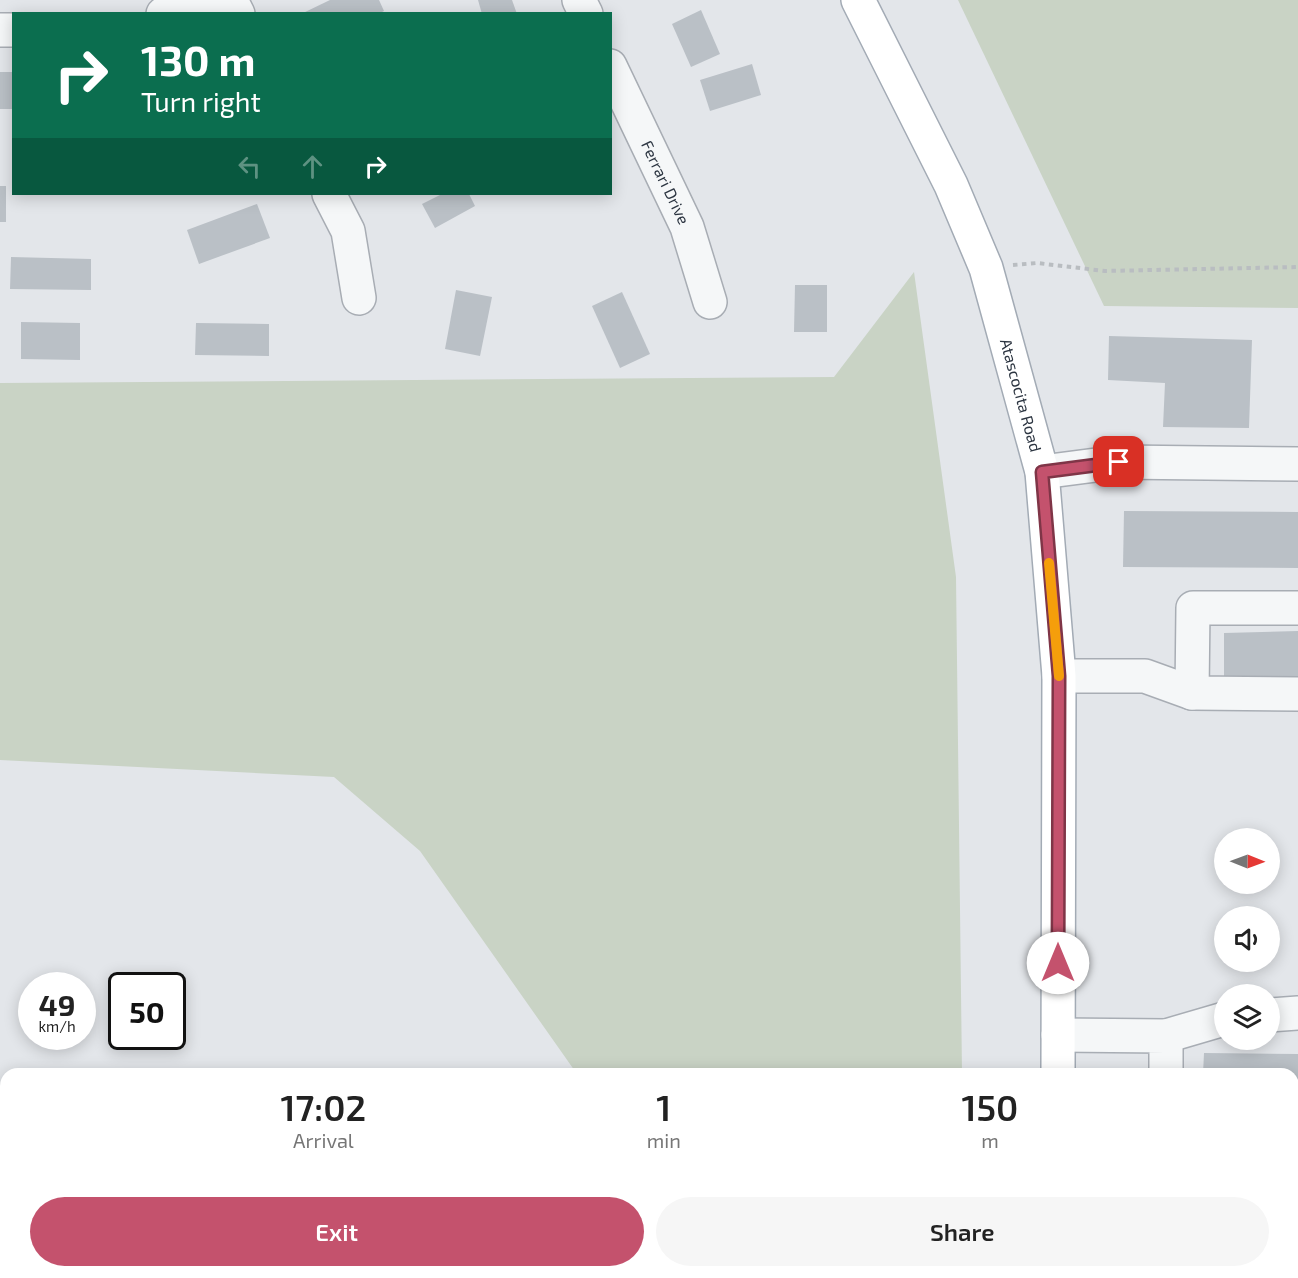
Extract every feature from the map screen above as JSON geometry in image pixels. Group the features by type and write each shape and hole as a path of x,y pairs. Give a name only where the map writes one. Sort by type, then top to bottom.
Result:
{"main road":[{"name":"Atascocita Road","path":"858,0 951,185 986,268 1042,472 1059,676 1058,1068"}],"street":[{"path":"169,12 208,0"},
{"name":"Ferrari Drive","path":"612,70 687,227 710,302"},
{"path":"330,195 348,231 359,298"},
{"path":"1042,472 1119,462 1298,465"},
{"path":"1192,693 1194,608 1298,608"},
{"path":"1059,676 1145,676 1192,693 1298,694"},
{"path":"1280,1014 1298,1013"},
{"path":"1058,1035 1166,1036 1214,1022"},
{"path":"1166,1036 1166,1068"}],"path":[{"path":"986,268 1037,262 1105,271 1298,267"}],"green space":[{"path":"958,0 1298,0 1298,308 1104,306"},
{"path":"914,272 956,577 962,1068 573,1068 420,851 334,777 0,760 0,383 834,377"}],"building":[{"path":"330,0 379,0 384,11 382,12 305,12"},
{"path":"478,0 512,0 516,12 481,12"},
{"path":"701,10 720,54 691,67 672,24"},
{"path":"752,64 761,95 710,111 700,80"},
{"path":"0,72 12,72 12,109 0,109"},
{"path":"0,186 6,186 6,222 0,222"},
{"path":"440,195 470,195 475,206 435,228 422,204"},
{"path":"257,204 270,238 199,264 187,230"},
{"path":"11,257 91,259 91,290 10,289"},
{"path":"795,285 827,285 827,332 794,332"},
{"path":"456,290 492,297 480,356 445,349"},
{"path":"622,292 650,354 620,368 592,306"},
{"path":"21,322 80,323 80,360 21,359"},
{"path":"196,323 269,324 269,356 195,355"},
{"path":"1109,336 1252,340 1249,428 1163,427 1165,383 1108,380"},
{"path":"1124,511 1298,512 1298,568 1123,567"},
{"path":"1298,631 1298,683 1224,684 1224,633"},
{"path":"1204,1053 1298,1054 1298,1068 1203,1068"}],"slow traffic":[{"path":"1049,563 1059,676"}],"route":[{"path":"1058,963 1059,676 1042,472 1119,462"}]}
